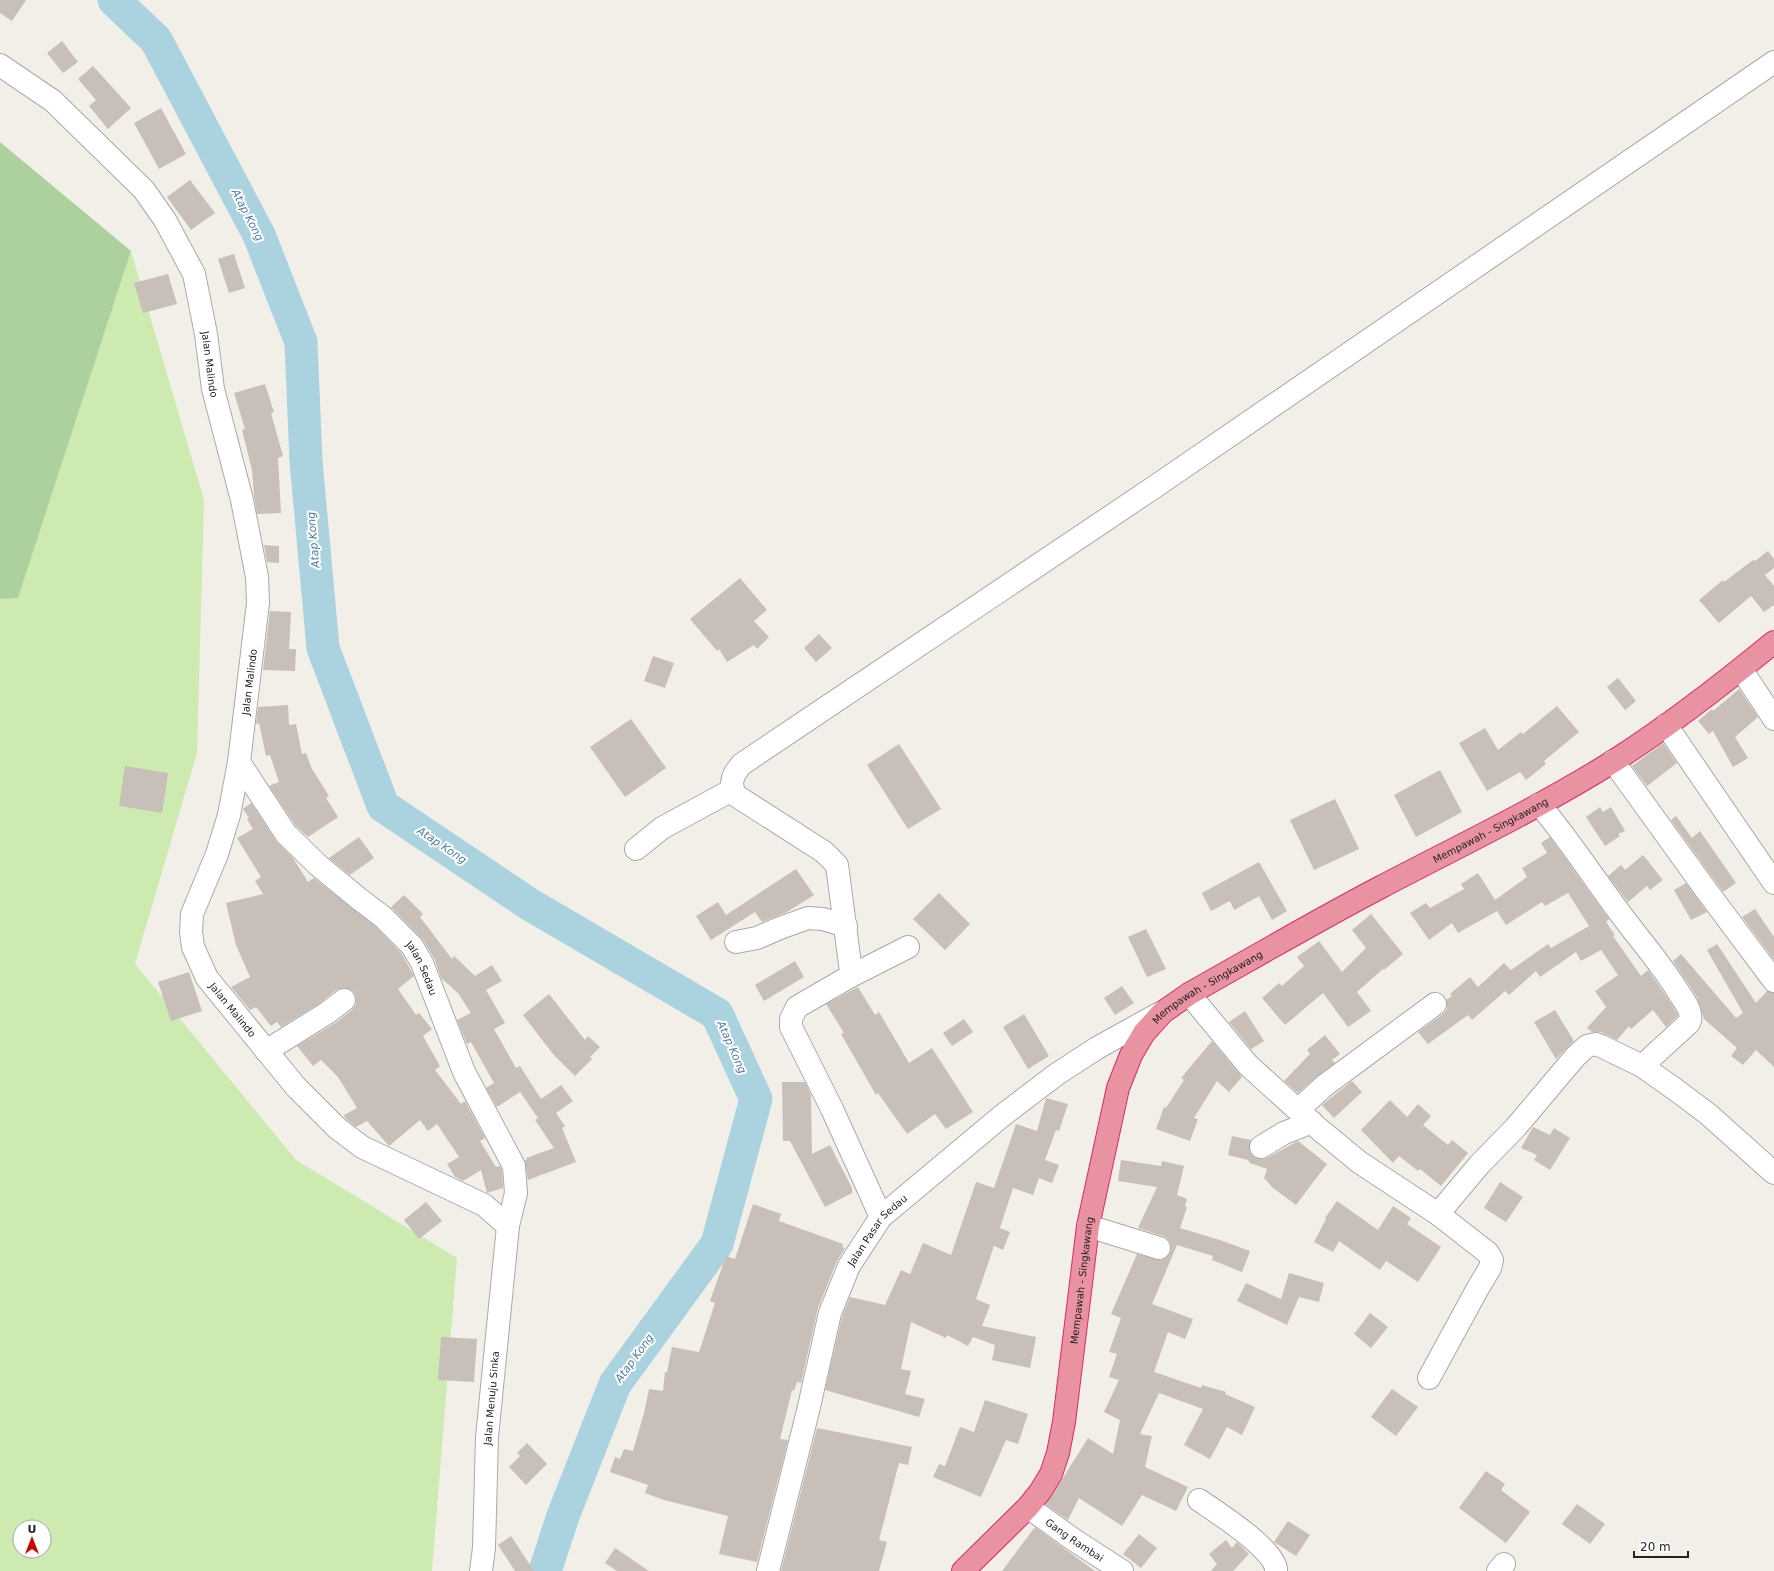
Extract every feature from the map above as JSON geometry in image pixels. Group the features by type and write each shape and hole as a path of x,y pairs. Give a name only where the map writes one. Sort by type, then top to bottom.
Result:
{"highway":[{"name":"Mempawah - Singkawang","path":"963,1571 1028,1507 1051,1474 1058,1454 1064,1422 1088,1226 1118,1088 1131,1055 1144,1033 1163,1012 1189,994 1379,888 1539,804 1613,761 1666,725 1741,669 1774,642"}],"street":[{"path":"849,978 851,965 837,865 824,852 735,795 732,790 732,778 742,764 1147,493 1774,62"},
{"name":"Jalan Malindo","path":"0,65 53,101 144,190 165,220 194,274 206,334 213,388 242,500 257,577 256,627 239,762 230,815 217,854 192,914 191,932 194,947 207,978 296,1087 336,1128 356,1142 390,1160 484,1205 508,1226"},
{"path":"1741,669 1774,719"},
{"path":"1666,725 1774,883"},
{"path":"1613,761 1774,981"},
{"name":"Jalan Sedau","path":"239,762 286,834 318,865 383,917 412,946 416,952 429,979 464,1072 482,1110 514,1166 516,1193 508,1226"},
{"path":"636,850 662,828 732,790"},
{"path":"1539,804 1566,836 1605,894 1668,977 1689,1011 1689,1023 1642,1066"},
{"path":"736,942 757,938 808,918 846,926"},
{"path":"881,1217 832,1109 791,1027 791,1019 797,1007 908,947"},
{"path":"1189,994 1248,1065 1305,1116 1359,1162 1438,1214 1488,1253 1492,1260 1490,1268 1429,1378"},
{"path":"266,1050 327,1013 344,1000"},
{"path":"1261,1147 1305,1116 1324,1086 1435,1004"},
{"name":"Jalan Pasar Sedau","path":"769,1571 830,1313 849,1266 881,1217 1004,1115 1057,1074 1097,1048 1163,1012"},
{"path":"1438,1214 1479,1165 1516,1127 1563,1070 1587,1046 1596,1044 1642,1066 1708,1114 1774,1173"},
{"name":"Jalan Menuju Sinka","path":"481,1571 484,1548 487,1437 508,1226"},
{"path":"1088,1226 1159,1248"},
{"path":"1199,1500 1245,1532 1274,1561 1276,1571"},
{"name":"Gang Rambai","path":"1028,1507 1074,1540 1122,1571"}],"green space":[{"path":"0,142 131,251 18,598 0,599"},
{"path":"131,251 204,500 197,753 135,964 296,1160 457,1258 432,1571 0,1571 0,599 18,597"}],"building":[{"path":"0,0 26,0 12,21 0,13"},
{"path":"62,41 78,62 63,73 47,53"},
{"path":"93,66 131,108 108,129 89,106 96,100 78,79"},
{"path":"161,108 186,154 159,169 134,123"},
{"path":"190,180 215,213 191,230 167,197"},
{"path":"234,254 245,288 229,293 218,259"},
{"path":"168,274 177,304 143,313 134,283"},
{"path":"265,384 274,412 271,413 283,456 278,458 281,513 257,514 252,470 242,430 245,429 234,393"},
{"path":"264,545 279,546 279,563 267,562"},
{"path":"1768,551 1774,559 1774,568 1765,575 1774,586 1774,605 1764,612 1751,596 1719,623 1699,600 1723,580 1724,582 1753,560 1755,561"},
{"path":"740,578 767,610 754,621 769,637 757,649 754,645 727,662 719,649 717,651 690,619"},
{"path":"270,611 291,612 289,649 296,649 295,671 263,670"},
{"path":"819,634 832,648 816,662 804,648"},
{"path":"653,656 674,663 665,688 644,681"},
{"path":"1618,678 1636,701 1625,710 1607,687"},
{"path":"1739,689 1758,717 1735,737 1748,758 1733,767 1713,731 1709,734 1698,721 1712,709 1713,711"},
{"path":"288,705 289,725 296,724 302,754 306,753 312,769 329,796 326,798 338,817 308,837 296,826 269,786 279,782 270,755 266,756 259,723 256,724 258,707"},
{"path":"1557,706 1579,732 1544,761 1546,764 1526,780 1520,772 1487,791 1459,743 1485,728 1498,750 1521,732 1523,734"},
{"path":"631,719 666,768 625,797 590,747"},
{"path":"1663,743 1677,763 1647,786 1632,766"},
{"path":"899,744 941,809 908,829 867,765"},
{"path":"125,766 168,773 162,813 119,806"},
{"path":"1440,770 1462,812 1416,837 1394,795"},
{"path":"1335,799 1359,849 1314,870 1290,820"},
{"path":"251,803 276,841 293,858 308,882 314,878 375,926 402,954 414,976 398,989 416,1015 419,1013 432,1029 423,1036 440,1066 435,1070 461,1104 465,1101 485,1138 480,1141 496,1167 500,1166 502,1170 503,1188 487,1193 481,1170 463,1181 455,1177 447,1164 459,1157 437,1124 428,1131 420,1120 389,1146 367,1121 356,1127 346,1119 344,1115 357,1108 338,1077 321,1060 313,1066 297,1046 334,1024 352,1010 356,1004 354,992 343,988 336,990 320,1003 281,1027 277,1022 271,1026 256,1007 250,1010 231,987 250,977 236,945 226,903 263,894 255,881 261,877 237,838 253,829 247,819 249,818 243,809"},
{"path":"1600,807 1603,812 1611,807 1625,831 1618,834 1620,836 1605,846 1586,817"},
{"path":"1676,816 1692,838 1700,831 1736,883 1723,892 1671,820"},
{"path":"359,837 374,858 350,875 329,858"},
{"path":"1550,837 1609,919 1606,922 1615,935 1613,936 1641,976 1648,970 1673,1006 1678,1016 1666,1027 1653,1010 1631,1029 1629,1026 1617,1040 1601,1032 1592,1032 1587,1028 1606,1007 1595,991 1618,975 1601,950 1581,961 1576,952 1540,977 1536,971 1509,995 1505,991 1472,1020 1468,1015 1428,1044 1418,1032 1443,1014 1447,1009 1446,1000 1452,996 1450,994 1470,977 1478,987 1504,963 1511,970 1548,944 1551,948 1589,926 1568,893 1545,906 1542,902 1506,925 1497,911 1458,933 1452,923 1429,940 1410,913 1426,903 1430,908 1464,889 1461,884 1478,873 1495,900 1527,877 1522,868 1547,853 1541,843"},
{"path":"1643,855 1663,880 1650,890 1647,886 1628,902 1608,876 1621,865 1625,870"},
{"path":"1259,862 1287,911 1272,920 1259,896 1234,910 1230,901 1211,911 1202,893"},
{"path":"796,869 814,895 787,912 762,922 755,912 711,940 696,916 718,902 726,915"},
{"path":"1686,883 1707,912 1691,920 1674,890"},
{"path":"939,893 970,924 945,950 913,919"},
{"path":"404,895 423,914 420,917 452,959 454,956 475,976 492,965 502,981 486,990 505,1023 494,1029 516,1068 520,1066 541,1099 561,1085 573,1101 556,1113 565,1126 562,1128 576,1162 528,1180 526,1158 554,1148 535,1120 538,1118 520,1092 497,1107 486,1088 494,1083 471,1042 467,1044 457,1020 471,1013 458,993 441,978 434,958 423,940 391,907"},
{"path":"1755,909 1774,937 1774,960 1742,917"},
{"path":"1371,914 1403,954 1357,992 1371,1011 1348,1027 1323,993 1285,1025 1262,998 1279,983 1282,986 1304,966 1297,957 1319,941 1342,972 1366,948 1352,930"},
{"path":"1146,929 1166,969 1147,977 1128,937"},
{"path":"1717,944 1756,1003 1767,991 1774,993 1774,1067 1756,1050 1743,1065 1731,1056 1737,1048 1704,1019 1697,997 1673,961 1681,954 1736,1018 1743,1013 1707,950"},
{"path":"795,961 804,977 764,1001 755,985"},
{"path":"189,972 202,1011 171,1021 158,982"},
{"path":"1122,986 1134,1003 1115,1015 1104,998"},
{"path":"858,987 875,1015 879,1012 909,1063 932,1048 973,1112 946,1129 935,1114 907,1134 878,1093 876,1095 841,1034 844,1033 826,1004"},
{"path":"549,994 585,1040 588,1036 600,1047 590,1057 592,1059 575,1076 553,1054 523,1015"},
{"path":"1555,1010 1574,1041 1556,1059 1534,1022"},
{"path":"1245,1011 1264,1041 1251,1049 1229,1022"},
{"path":"1024,1014 1049,1056 1028,1069 1003,1027"},
{"path":"964,1019 973,1032 952,1046 943,1033"},
{"path":"1325,1035 1340,1054 1332,1060 1335,1063 1298,1093 1284,1081 1310,1054 1307,1050"},
{"path":"1212,1041 1242,1077 1229,1092 1217,1081 1194,1118 1198,1119 1190,1141 1156,1129 1164,1107 1166,1108 1184,1080 1181,1078"},
{"path":"1352,1081 1362,1092 1334,1118 1322,1105"},
{"path":"782,1082 805,1082 811,1095 812,1154 830,1145 852,1188 852,1193 825,1207 790,1141 783,1141"},
{"path":"1046,1098 1068,1104 1059,1131 1056,1130 1045,1160 1059,1165 1052,1183 1039,1178 1033,1195 1013,1188 1000,1228 1010,1232 1003,1250 994,1246 976,1299 990,1305 982,1326 1036,1337 1030,1368 992,1360 995,1345 973,1337 968,1346 947,1335 946,1338 911,1322 901,1369 911,1371 905,1394 925,1399 919,1417 825,1390 842,1317 850,1297 885,1305 901,1270 910,1274 923,1243 951,1255 976,1182 994,1188 1016,1124 1037,1131"},
{"path":"1390,1100 1407,1117 1418,1104 1431,1116 1423,1125 1448,1145 1452,1140 1468,1153 1441,1186 1420,1169 1418,1171 1399,1156 1393,1163 1361,1130"},
{"path":"1533,1127 1550,1135 1554,1128 1570,1138 1550,1170 1534,1160 1537,1155 1521,1148"},
{"path":"1232,1136 1251,1140 1249,1148 1251,1154 1255,1158 1267,1158 1298,1141 1327,1164 1296,1205 1273,1188 1264,1178 1267,1169 1250,1163 1248,1160 1228,1155"},
{"path":"1121,1160 1161,1166 1162,1161 1184,1166 1177,1195 1187,1199 1185,1206 1187,1207 1180,1228 1250,1251 1242,1272 1212,1260 1213,1256 1177,1245 1152,1304 1193,1319 1185,1339 1168,1332 1154,1372 1201,1388 1202,1385 1226,1392 1225,1394 1255,1407 1242,1435 1227,1427 1210,1459 1184,1445 1203,1409 1159,1393 1140,1434 1152,1436 1145,1467 1188,1487 1176,1511 1142,1495 1122,1526 1079,1498 1068,1520 1046,1505 1088,1438 1113,1454 1120,1420 1104,1412 1119,1380 1109,1377 1117,1354 1109,1352 1121,1318 1111,1314 1137,1254 1161,1260 1167,1257 1171,1251 1171,1245 1168,1239 1138,1228 1157,1187 1118,1181"},
{"path":"1500,1182 1523,1197 1506,1222 1484,1208"},
{"path":"1337,1201 1378,1230 1393,1206 1411,1218 1407,1224 1441,1247 1418,1282 1386,1261 1380,1270 1339,1241 1333,1252 1314,1242 1326,1219 1325,1218"},
{"path":"426,1202 442,1221 419,1239 404,1220"},
{"path":"753,1204 781,1214 779,1221 843,1244 842,1247 845,1248 837,1261 818,1308 801,1383 797,1382 794,1391 792,1390 780,1439 788,1440 757,1562 719,1554 728,1516 664,1500 645,1493 648,1485 610,1472 615,1457 620,1459 624,1449 633,1451 649,1389 663,1391 665,1372 667,1372 672,1347 699,1352 715,1303 710,1301 726,1256 735,1259"},
{"path":"1289,1273 1324,1283 1319,1302 1299,1297 1287,1325 1237,1301 1246,1283 1281,1299"},
{"path":"1370,1313 1388,1327 1371,1348 1354,1334"},
{"path":"441,1337 477,1339 474,1382 438,1380"},
{"path":"1392,1389 1418,1407 1396,1436 1371,1417"},
{"path":"985,1400 1028,1414 1018,1444 1006,1440 981,1497 933,1477 939,1464 945,1466 960,1427 974,1432"},
{"path":"817,1428 912,1447 908,1465 899,1463 879,1540 887,1542 879,1571 781,1571"},
{"path":"527,1443 547,1464 526,1485 509,1467 520,1456 517,1453"},
{"path":"1486,1471 1505,1484 1501,1490 1530,1512 1506,1543 1459,1508"},
{"path":"1577,1504 1605,1524 1590,1544 1562,1524"},
{"path":"1288,1521 1310,1535 1296,1556 1274,1542"},
{"path":"1035,1527 1058,1544 1095,1571 1002,1571"},
{"path":"1139,1534 1157,1548 1141,1568 1123,1554"},
{"path":"511,1536 534,1571 515,1571 498,1545"},
{"path":"1226,1540 1232,1548 1237,1542 1249,1554 1233,1571 1211,1571 1217,1564 1209,1554"},
{"path":"615,1548 649,1571 617,1571 605,1563"}],"waterway":[{"name":"Atap Kong","path":"114,0 156,40 259,235 301,342 306,461 323,648 383,806 529,904 717,1014 756,1099 717,1244 615,1384 563,1516 545,1571"}]}
